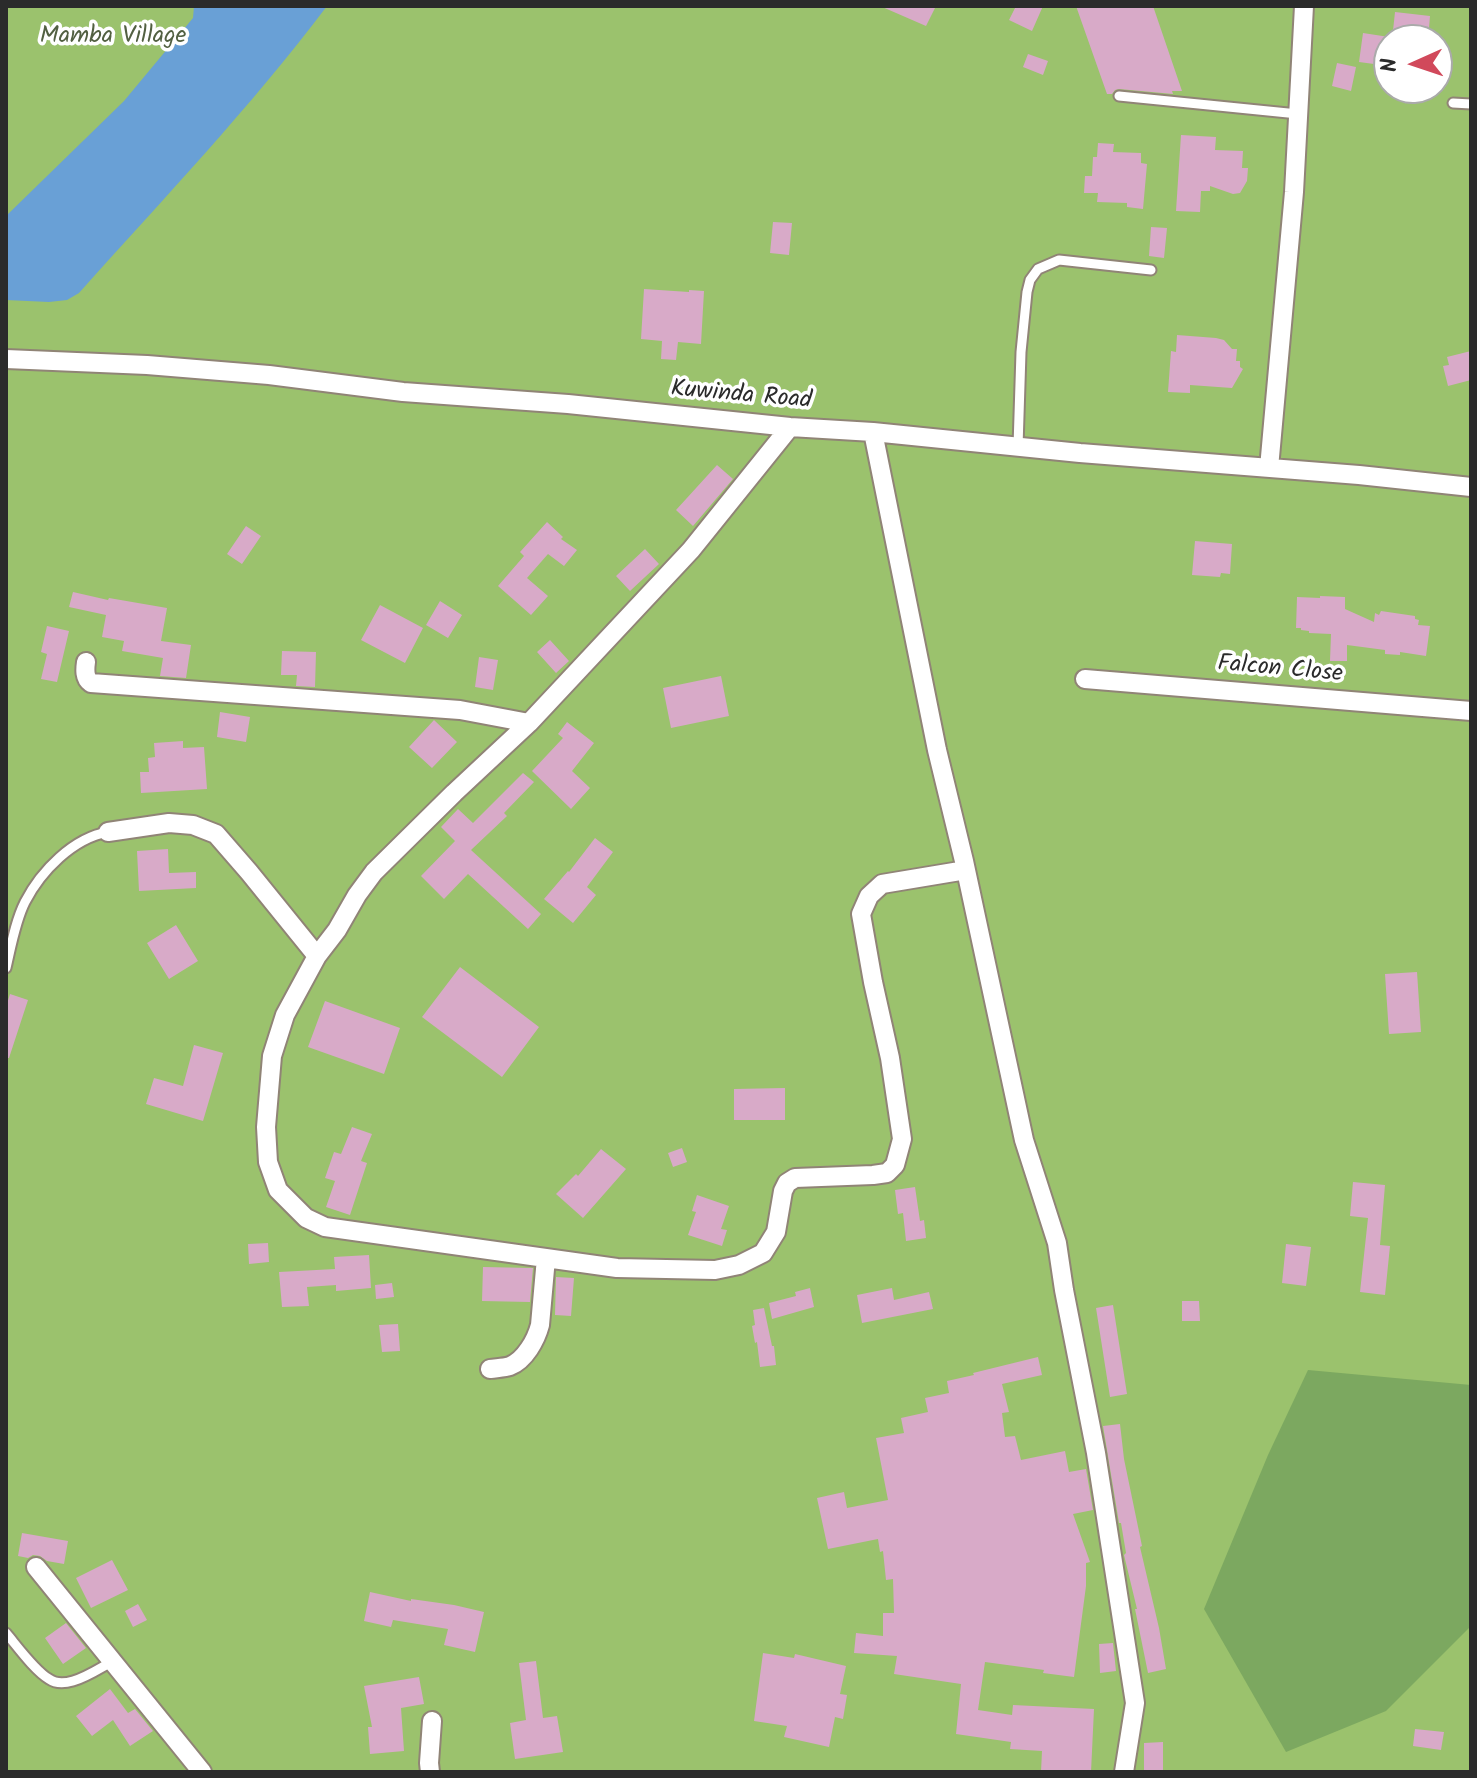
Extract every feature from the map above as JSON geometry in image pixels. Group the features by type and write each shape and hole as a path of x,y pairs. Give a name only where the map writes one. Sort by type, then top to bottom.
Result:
{"street":[{"path":"1269,468 1294,192 1304,6"},
{"name":"Kuwinda Road","path":"6,359 147,365 269,375 403,392 568,404 790,427 1471,487"},
{"path":"790,427 691,550 529,723 374,872 357,895 337,930 317,956 285,1015 272,1056 266,1127 268,1162 278,1190 306,1218 325,1227 617,1268 715,1270 739,1265 763,1253 776,1232 787,1183 795,1178 887,1173 895,1165 902,1139 890,1058 861,914 869,896 882,884 966,870"},
{"path":"873,432 937,750 1024,1140 1057,1243 1096,1453 1135,1703 1124,1772"},
{"path":"86,662 87,680 91,683 460,710 529,723"},
{"name":"Falcon Close","path":"1085,679 1471,711"},
{"path":"108,832 169,823 193,825 216,834 317,956"},
{"path":"490,1369 509,1366 521,1360 537,1336 546,1258"},
{"path":"36,1567 202,1772"},
{"path":"430,1772 432,1721"}],"lane":[{"path":"1119,96 1298,114"},
{"path":"1453,103 1471,104"},
{"path":"1018,447 1021,352 1027,292 1030,280 1038,269 1059,260 1151,270"},
{"path":"6,968 24,903 45,872 80,841 108,832"},
{"path":"6,1633 30,1662 53,1681 77,1680 113,1661"}],"green space":[{"name":"Mamba Village","path":"6,6 1471,6 1471,1772 6,1772"},
{"path":"1308,1370 1471,1385 1471,1626 1386,1711 1286,1752 1204,1609 1268,1455"}],"water":[{"path":"194,6 327,6 237,117 79,293 67,300 49,302 6,300 6,216 124,101 193,18"}],"building":[{"path":"880,6 936,6 926,26"},
{"path":"1016,6 1043,6 1032,31 1009,20"},
{"path":"1076,6 1153,6 1182,91 1172,91 1173,94 1119,89 1107,94"},
{"path":"1395,12 1430,16 1429,24 1394,24"},
{"path":"1363,33 1373,35 1373,64 1359,62"},
{"path":"1028,54 1048,61 1043,75 1023,67"},
{"path":"1337,63 1356,67 1351,91 1332,86"},
{"path":"1181,135 1216,137 1215,150 1243,151 1242,168 1248,168 1247,181 1240,193 1233,194 1210,186 1210,191 1201,191 1200,212 1176,211"},
{"path":"1098,143 1114,144 1113,152 1141,153 1141,163 1147,164 1143,209 1127,207 1127,203 1097,202 1098,193 1084,193 1085,176 1092,176 1093,157 1097,157"},
{"path":"773,222 792,223 789,255 770,253"},
{"path":"1151,227 1167,228 1164,258 1149,256"},
{"path":"644,289 704,291 701,344 678,342 676,360 661,359 662,341 641,339"},
{"path":"1177,335 1216,338 1237,349 1236,361 1240,361 1243,369 1232,388 1190,385 1190,393 1168,392 1171,351 1176,352"},
{"path":"1471,351 1471,380 1448,386 1443,366 1449,365 1447,357"},
{"path":"717,465 733,479 693,526 676,510"},
{"path":"547,522 563,537 561,539 577,550 564,566 548,554 527,578 548,596 531,615 498,586 524,556 520,552"},
{"path":"246,526 261,536 242,564 227,554"},
{"path":"1195,541 1232,544 1230,574 1221,573 1220,577 1192,575"},
{"path":"645,549 659,564 630,591 616,576"},
{"path":"73,592 167,608 161,641 191,645 186,678 160,676 163,658 122,651 124,641 102,637 106,615 69,607"},
{"path":"1297,597 1345,597 1345,609 1374,622 1375,613 1379,615 1381,611 1415,616 1419,620 1418,625 1430,626 1426,656 1400,652 1400,655 1385,654 1385,650 1347,645 1347,661 1330,661 1331,634 1309,633 1296,628"},
{"path":"440,601 462,615 448,638 426,625"},
{"path":"380,605 423,628 405,663 361,640"},
{"path":"47,626 69,631 57,682 41,679 47,654 41,652"},
{"path":"550,640 569,661 556,673 537,652"},
{"path":"282,651 316,652 315,687 296,686 297,675 281,675"},
{"path":"479,657 498,660 493,690 475,687"},
{"path":"721,676 729,716 671,728 663,688"},
{"path":"220,712 250,717 246,742 217,737"},
{"path":"434,720 457,742 432,768 409,747"},
{"path":"567,722 594,743 572,771 590,788 571,809 532,771 563,738 558,734"},
{"path":"183,741 183,748 204,747 207,789 141,793 140,772 149,772 148,758 155,757 154,743"},
{"path":"523,773 534,782 504,813 507,816 471,850 541,914 528,929 468,874 444,899 421,876 455,841 441,827 458,809 473,823"},
{"path":"595,838 613,852 587,887 596,895 573,923 544,899"},
{"path":"168,849 169,873 196,872 196,888 139,891 137,851"},
{"path":"176,925 198,961 169,979 147,943"},
{"path":"460,967 539,1027 502,1077 422,1017"},
{"path":"1417,972 1421,1032 1389,1034 1385,974"},
{"path":"10,994 28,1000 9,1058 6,1058 6,1007"},
{"path":"325,1001 400,1028 384,1074 308,1047"},
{"path":"194,1045 223,1053 203,1121 146,1104 154,1078 183,1086"},
{"path":"785,1088 785,1120 734,1120 734,1089"},
{"path":"352,1127 372,1134 361,1161 367,1163 350,1215 326,1207 335,1181 325,1178 334,1152 341,1154"},
{"path":"682,1148 687,1162 673,1167 668,1153"},
{"path":"601,1149 626,1169 583,1218 556,1194 576,1174 578,1176"},
{"path":"1353,1182 1385,1185 1380,1245 1390,1246 1385,1295 1360,1292 1368,1218 1350,1216"},
{"path":"915,1187 926,1238 906,1241 903,1213 898,1214 895,1190"},
{"path":"697,1195 729,1206 721,1229 727,1230 722,1246 688,1235 696,1212 692,1211"},
{"path":"268,1243 269,1262 249,1264 248,1244"},
{"path":"1286,1244 1311,1247 1306,1286 1282,1283"},
{"path":"369,1255 371,1288 336,1291 336,1285 307,1287 309,1306 282,1307 279,1272 335,1269 334,1257"},
{"path":"483,1267 533,1268 530,1302 482,1301"},
{"path":"556,1277 574,1278 571,1316 555,1315"},
{"path":"392,1283 394,1297 376,1299 375,1285"},
{"path":"810,1288 814,1307 772,1319 769,1303 796,1296 795,1292"},
{"path":"892,1288 894,1300 929,1292 933,1309 862,1323 857,1295"},
{"path":"1182,1301 1199,1301 1200,1321 1182,1321"},
{"path":"1113,1305 1127,1394 1110,1397 1096,1308"},
{"path":"764,1308 776,1365 760,1367 752,1326 755,1325 753,1310"},
{"path":"398,1324 400,1351 382,1352 379,1325"},
{"path":"1038,1357 1042,1375 1002,1384 1009,1412 1002,1413 1005,1437 1015,1436 1021,1460 1065,1451 1069,1472 1086,1469 1093,1510 1073,1514 1090,1562 1086,1563 1086,1586 1074,1677 985,1662 978,1710 1012,1715 1013,1705 1094,1709 1091,1772 1041,1772 1042,1751 1010,1749 1011,1742 956,1734 961,1684 894,1674 897,1656 854,1653 856,1633 883,1636 883,1613 894,1613 893,1579 886,1580 883,1551 880,1552 878,1539 828,1549 817,1498 844,1492 847,1508 888,1500 876,1438 904,1433 901,1418 928,1412 925,1398 949,1393 947,1381"},
{"path":"1120,1424 1140,1547 1166,1669 1148,1673 1124,1555 1103,1426"},
{"path":"22,1533 68,1541 64,1564 47,1561 40,1556 18,1556"},
{"path":"112,1560 128,1590 91,1608 76,1578"},
{"path":"370,1592 484,1612 475,1652 444,1645 448,1629 393,1620 391,1627 364,1621"},
{"path":"138,1604 147,1620 133,1627 125,1611"},
{"path":"66,1623 86,1648 63,1664 45,1638"},
{"path":"1113,1643 1116,1671 1100,1673 1099,1644"},
{"path":"763,1653 794,1658 795,1654 846,1666 840,1694 847,1695 843,1719 835,1717 829,1747 784,1737 787,1726 754,1721"},
{"path":"536,1661 543,1718 557,1716 563,1752 515,1759 510,1723 526,1720 519,1663"},
{"path":"419,1677 424,1704 401,1708 404,1751 370,1754 368,1727 372,1727 364,1686"},
{"path":"110,1689 128,1713 135,1709 153,1731 130,1746 113,1720 92,1736 76,1716"},
{"path":"1415,1729 1444,1732 1441,1750 1413,1746"},
{"path":"1163,1742 1163,1772 1144,1772 1144,1743"}]}
